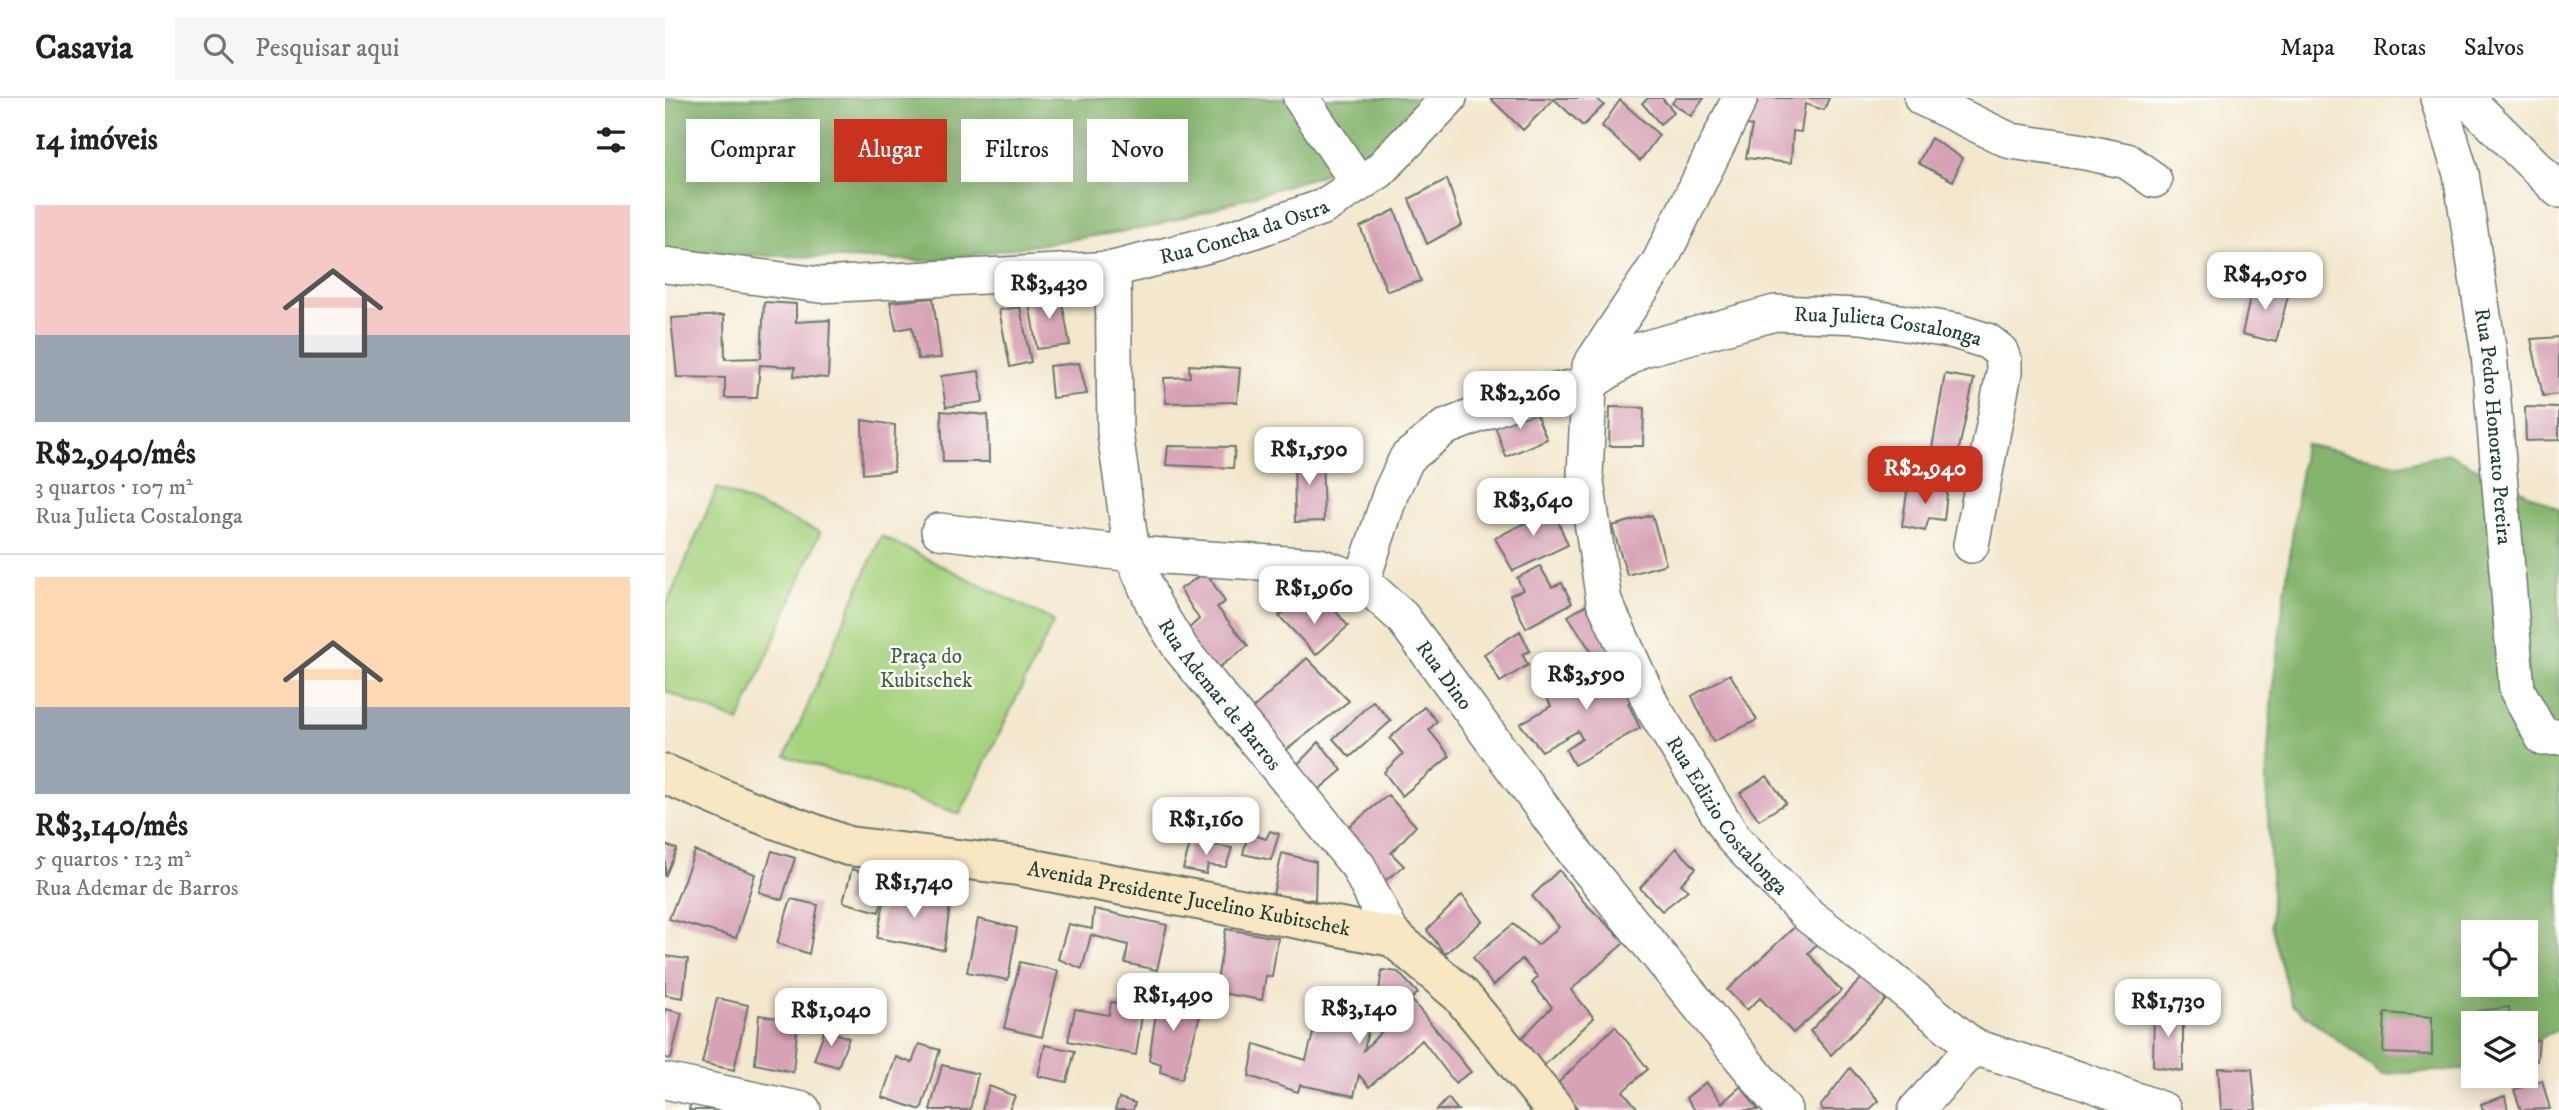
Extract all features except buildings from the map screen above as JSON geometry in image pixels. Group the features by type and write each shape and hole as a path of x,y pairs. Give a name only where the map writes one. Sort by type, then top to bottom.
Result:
{"street":[{"path":"1301,98 1359,184"},
{"name":"Rua Concha da Ostra","path":"665,265 820,285 1113,270 1220,242 1324,207 1379,171 1449,98"},
{"name":"Rua Edizio Costalonga","path":"1740,98 1660,261 1590,366 1585,475 1604,601 1653,706 1734,839 1809,916 1974,1047 2078,1079 2163,1110"},
{"path":"1922,98 2011,141 2127,161 2154,180"},
{"name":"Rua Pedro Honorato Pereira","path":"2438,98 2461,174 2489,354 2517,690 2543,738 2559,737"},
{"path":"2466,98 2559,190"},
{"name":"Rua Ademar de Barros","path":"1113,270 1115,433 1132,554 1154,605 1181,649 1358,866 1393,937 1460,994 1555,1110"},
{"name":"Rua Julieta Costalonga","path":"1362,581 1391,492 1407,458 1444,428 1516,400 1589,383 1640,350 1775,313 1862,316 1955,331 1987,341 2000,351 2004,373 1971,545"},
{"name":"Rua Dino","path":"939,531 1132,554 1319,566 1362,581 1402,617 1577,855 1784,1110"},
{"name":"Avenida Presidente Jucelino Kubitschek","path":"665,774 742,807 848,846 1018,866 1393,937"},
{"path":"1916,1110 1974,1047"},
{"path":"665,1081 803,1110"}],"green space":[{"path":"665,98 1421,98 1357,164 1152,227 932,261 665,252"},
{"path":"2304,444 2401,465 2447,453 2559,509 2559,1029 2538,1039 2538,1011 2461,1011 2461,1069 2382,1074 2292,1005 2271,925 2272,893 2266,781 2272,694"},
{"path":"717,488 820,532 739,722 665,691 665,609"},
{"name":"Praça do Kubitschek","path":"881,536 1054,621 960,814 786,756"}]}
